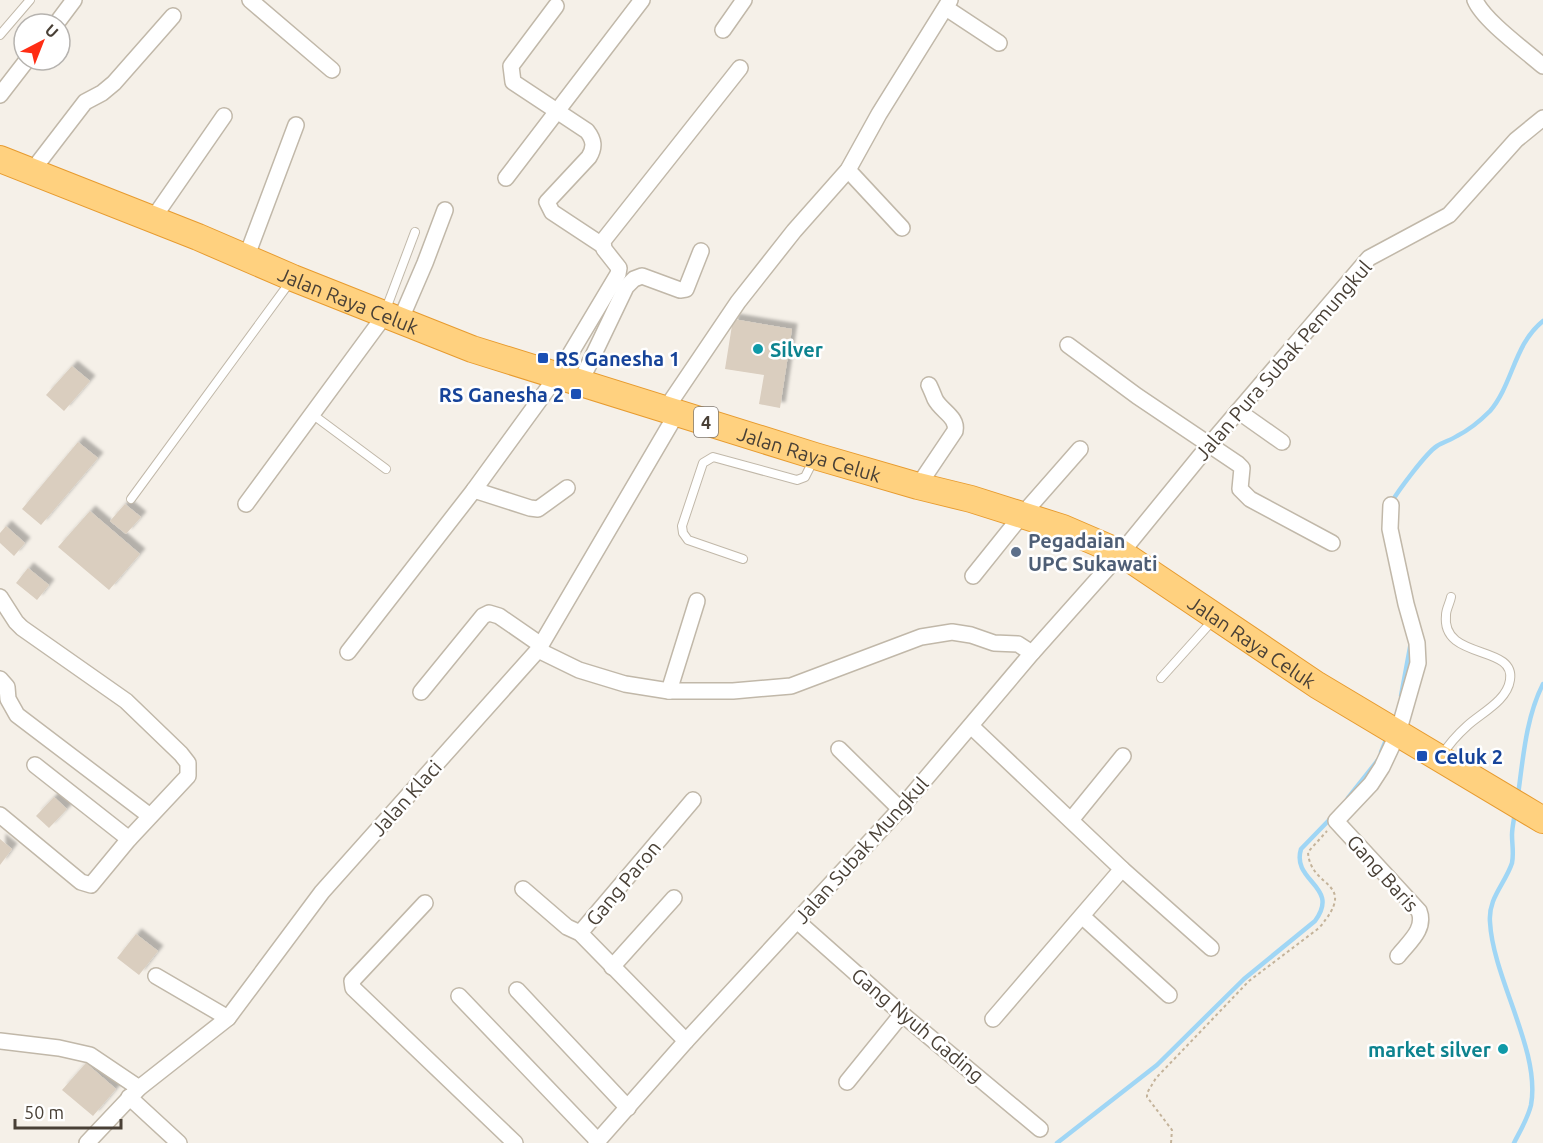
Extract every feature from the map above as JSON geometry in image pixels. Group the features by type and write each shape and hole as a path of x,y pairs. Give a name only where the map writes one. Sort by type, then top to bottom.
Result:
{"highway":[{"name":"Jalan Raya Celuk","path":"0,159 472,349 574,376 671,411 815,456 971,499 1063,528 1120,553 1317,685 1543,820"}],"street":[{"path":"250,0 332,70"},
{"path":"506,178 642,0"},
{"path":"723,30 744,0"},
{"path":"1475,0 1492,21 1543,66"},
{"path":"948,4 999,43"},
{"name":"Jalan Klaci","path":"87,1143 134,1093 228,1018 322,892 539,648 671,411 738,302 794,231 848,170 879,114 948,4"},
{"path":"556,6 511,66 513,82 588,131 594,143 593,150 547,202 552,212 602,245 603,249 618,264 618,274 574,376"},
{"path":"32,171 85,102 114,83 173,16"},
{"path":"602,245 740,68"},
{"path":"0,95 18,72"},
{"path":"152,220 224,116"},
{"name":"Jalan Pura Subak Pemungkul","path":"1120,553 1369,258 1447,217 1516,140 1543,118"},
{"path":"246,258 296,125"},
{"path":"848,170 902,228"},
{"path":"246,504 312,414 392,318 425,263 445,210"},
{"path":"348,652 474,490 574,376 626,287 634,279 642,276 680,290 686,289 701,252"},
{"path":"1068,345 1137,396 1242,468 1240,489 1243,494 1332,543"},
{"path":"918,486 953,435 956,427 954,421 936,400 929,385"},
{"path":"1238,411 1282,442"},
{"path":"973,576 1022,515 1080,449"},
{"path":"474,490 538,509 567,488"},
{"path":"1336,821 1371,784 1382,767 1418,663 1418,650 1390,529 1391,506"},
{"name":"Jalan Subak Mungkul","path":"597,1142 686,1041 900,809 1032,652 1120,553"},
{"path":"0,597 22,628 126,701 186,758 188,763 188,776 129,838 94,882 86,885 0,815"},
{"path":"669,691 696,602"},
{"path":"421,692 483,616 489,612 499,616 539,648 579,670 625,684 669,691 733,691 791,686 921,637 952,632 971,635 994,643 1018,644 1032,652"},
{"path":"0,679 7,687 8,699 17,715 150,816"},
{"path":"971,726 1122,869 1211,948"},
{"path":"838,749 900,809"},
{"path":"1071,820 1124,756"},
{"path":"34,765 129,838"},
{"name":"Gang Paron","path":"686,1041 580,933 693,800"},
{"name":"Gang Baris","path":"1336,821 1419,911 1422,922 1419,930 1398,956"},
{"path":"993,1019 1122,869"},
{"path":"523,889 567,927 580,933"},
{"path":"612,967 674,898"},
{"path":"425,903 352,981 352,984 515,1143"},
{"path":"1083,917 1168,995"},
{"name":"Gang Nyuh Gading","path":"797,921 902,1014 1040,1129"},
{"path":"156,976 228,1018"},
{"path":"517,990 628,1108"},
{"path":"459,996 597,1142"},
{"path":"847,1082 902,1014"},
{"path":"0,1041 59,1048 90,1055 134,1093 178,1143"}],"lane":[{"path":"0,35 30,0"},
{"path":"392,318 390,296 415,232"},
{"path":"130,499 293,278"},
{"path":"312,414 386,469"},
{"path":"743,559 688,540 683,532 682,526 703,463 713,457 797,480 808,474 815,456"},
{"path":"1439,759 1449,744 1502,696 1510,681 1510,669 1501,659 1473,651 1455,640 1446,626 1446,614 1451,597"},
{"path":"1161,678 1215,618"}],"path":[{"path":"1171,1143 1170,1126 1148,1100 1147,1093 1156,1078 1249,981 1319,928 1335,906 1333,889 1312,869 1308,852 1336,821"}],"building":[{"name":"Silver","path":"733,319 792,329 780,408 759,404 764,375 725,369"},
{"path":"72,366 90,381 64,411 46,395"},
{"path":"78,442 98,458 41,525 22,509"},
{"path":"125,504 141,517 126,534 110,521"},
{"path":"90,511 140,554 109,590 58,547"},
{"path":"6,526 25,543 14,556 0,543 0,533"},
{"path":"28,568 49,585 37,600 16,583"},
{"path":"54,797 67,809 49,828 36,816"},
{"path":"0,839 12,849 0,865"},
{"path":"136,934 158,951 139,975 117,958"},
{"path":"86,1063 116,1089 93,1116 62,1090"}],"waterway":[{"path":"1391,503 1432,450 1466,431 1490,411 1504,389 1526,341 1543,321"},
{"path":"1401,696 1411,642"},
{"path":"1518,795 1529,724 1543,684"},
{"path":"1381,752 1388,735"},
{"path":"1348,798 1378,760"},
{"path":"1514,1143 1530,1110 1532,1084 1523,1038 1493,944 1490,913 1494,898 1512,863 1512,832 1515,812"},
{"path":"1057,1143 1157,1065 1244,979 1315,921 1321,909 1322,900 1303,869 1300,860 1301,849 1333,816"}],"place":[{"name":"Silver","path":"758,349"},
{"name":"RS Ganesha 1","path":"543,358"},
{"name":"RS Ganesha 2","path":"576,394"},
{"name":"Pegadaian UPC Sukawati","path":"1016,552"},
{"name":"Celuk 2","path":"1422,756"},
{"name":"market silver","path":"1503,1049"}]}
